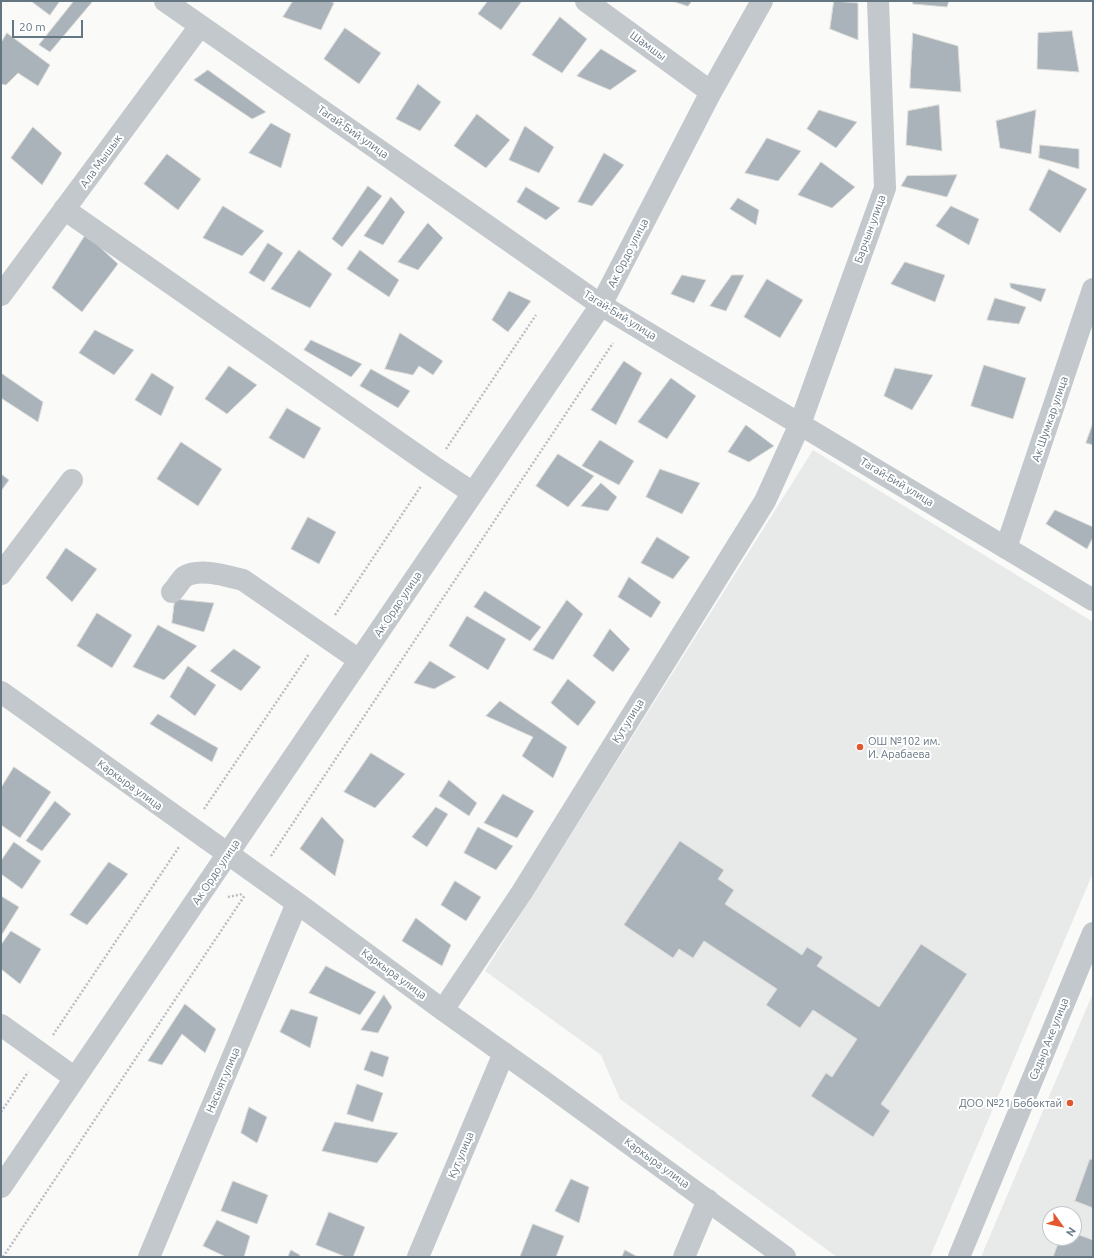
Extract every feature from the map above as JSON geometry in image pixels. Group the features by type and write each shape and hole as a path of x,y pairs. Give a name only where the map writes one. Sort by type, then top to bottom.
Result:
{"street":[{"name":"Тагай-Бий улица","path":"165,1 601,305 1093,600"},
{"name":"Шамшы","path":"586,1 711,92"},
{"name":"Ак Ордо улица","path":"1,1187 601,305 711,92 762,1"},
{"name":"Барчын улица","path":"800,424 885,188 878,1"},
{"name":"Ала Мышык","path":"1,295 200,26"},
{"path":"64,210 473,493"},
{"name":"Ак Шумкар улица","path":"1006,548 1093,289"},
{"name":"Кут улица","path":"443,1010 522,892 761,508 800,424"},
{"path":"1,574 72,480"},
{"path":"172,592 184,577 197,573 221,574 243,580 359,660"},
{"name":"Каркыра улица","path":"1,692 297,903 785,1257"},
{"name":"Насыят улица","path":"149,1257 297,903"},
{"name":"Садыр Аке улица","path":"959,1257 1093,933"},
{"path":"1,1025 75,1078"},
{"name":"Кут улица","path":"418,1257 504,1053"},
{"path":"684,1257 708,1200"}],"path":[{"path":"1,1112 536,316"},
{"path":"268,860 613,343"},
{"path":"3,1257 248,890"},
{"path":"228,897 245,894"}],"shaded area":[{"name":"ОШ №102 им. И. Арабаева","path":"813,450 1093,622 1093,873 930,1257 837,1257 620,1099 601,1055 485,971"},
{"name":"ДОО №21 Бөбөктай","path":"1093,993 1093,1257 981,1257"}],"building":[{"path":"31,1 60,1 50,15"},
{"path":"74,1 93,1 50,52 39,45"},
{"path":"293,1 330,1 334,3 321,30 283,17"},
{"path":"488,1 522,1 501,30 478,14"},
{"path":"672,1 692,1 688,6"},
{"path":"834,1 858,3 858,40 830,29"},
{"path":"913,1 949,1 947,7 913,4"},
{"path":"560,17 587,39 562,73 532,55"},
{"path":"345,28 381,53 359,84 324,59"},
{"path":"1072,31 1079,72 1037,69 1038,33"},
{"path":"7,33 50,65 38,86 18,73 6,85 1,84 1,43"},
{"path":"913,33 958,46 961,92 910,88"},
{"path":"601,49 637,71 610,90 577,76"},
{"path":"208,70 266,112 252,119 194,80"},
{"path":"418,84 441,102 420,131 396,119"},
{"path":"939,105 942,151 906,145 908,111"},
{"path":"819,110 857,122 836,148 807,129"},
{"path":"1036,110 1031,154 1000,148 996,121"},
{"path":"477,114 510,140 486,168 454,146"},
{"path":"271,123 291,134 281,168 249,153"},
{"path":"525,126 554,147 539,173 509,160"},
{"path":"33,127 62,153 42,185 11,158"},
{"path":"767,138 801,151 778,181 745,173"},
{"path":"1040,145 1079,149 1079,169 1039,158"},
{"path":"604,153 624,165 592,206 578,202"},
{"path":"167,154 201,179 178,210 144,184"},
{"path":"821,162 855,187 832,208 798,195"},
{"path":"1049,169 1087,189 1060,233 1029,210"},
{"path":"957,175 947,197 901,186 907,176"},
{"path":"368,186 382,196 342,247 332,239"},
{"path":"526,187 560,208 546,220 517,202"},
{"path":"391,197 405,212 383,245 364,236"},
{"path":"738,198 759,210 756,225 730,209"},
{"path":"223,206 264,231 242,256 203,238"},
{"path":"951,206 979,219 969,245 936,226"},
{"path":"428,223 443,238 418,270 398,262"},
{"path":"86,234 118,264 82,312 52,288"},
{"path":"268,243 283,253 264,282 249,273"},
{"path":"299,250 332,274 310,308 271,289"},
{"path":"360,250 399,280 389,297 347,269"},
{"path":"905,262 945,275 935,302 891,284"},
{"path":"682,275 706,280 694,303 671,294"},
{"path":"732,275 744,275 726,311 710,306"},
{"path":"767,279 803,300 780,338 744,317"},
{"path":"1010,283 1046,289 1041,302 1011,288"},
{"path":"509,291 531,301 508,332 492,320"},
{"path":"995,298 1026,307 1019,324 987,320"},
{"path":"95,330 134,350 114,375 79,353"},
{"path":"400,333 443,361 433,375 419,366 413,375 385,369"},
{"path":"311,340 362,364 351,377 304,350"},
{"path":"624,361 642,373 616,425 591,410"},
{"path":"984,365 1026,378 1013,419 971,406"},
{"path":"229,366 257,385 227,414 205,399"},
{"path":"895,368 933,375 912,410 884,396"},
{"path":"371,369 410,391 398,408 360,386"},
{"path":"1,373 43,402 38,422 1,398"},
{"path":"152,373 174,387 161,416 135,400"},
{"path":"671,378 696,396 667,439 638,422"},
{"path":"287,408 321,428 304,459 269,438"},
{"path":"1093,423 1093,445 1086,443"},
{"path":"746,425 774,446 749,462 728,452"},
{"path":"600,440 634,461 619,485 582,466"},
{"path":"181,442 222,469 198,506 157,479"},
{"path":"558,454 594,476 568,507 536,486"},
{"path":"660,469 700,483 682,514 646,497"},
{"path":"1,474 9,480 1,491"},
{"path":"601,483 617,497 608,511 581,506"},
{"path":"1055,510 1093,527 1093,537 1087,549 1046,524"},
{"path":"308,517 336,532 319,564 291,549"},
{"path":"657,537 690,557 673,579 641,563"},
{"path":"66,548 97,569 72,602 46,578"},
{"path":"629,577 661,602 651,618 618,597"},
{"path":"485,591 541,627 530,641 474,607"},
{"path":"175,599 214,603 204,632 172,623"},
{"path":"567,600 583,614 553,660 533,650"},
{"path":"97,613 132,635 112,668 77,646"},
{"path":"467,616 506,639 488,670 449,646"},
{"path":"158,625 197,646 164,680 133,667"},
{"path":"610,629 630,649 613,672 593,656"},
{"path":"234,649 261,667 241,691 210,671"},
{"path":"430,661 456,677 434,689 414,683"},
{"path":"188,666 216,685 195,716 170,697"},
{"path":"568,679 596,702 578,726 551,703"},
{"path":"500,701 567,747 553,778 522,756 533,737 486,716"},
{"path":"158,714 218,748 212,762 150,724"},
{"path":"371,753 405,774 375,808 344,792"},
{"path":"14,767 51,792 20,838 1,825 1,788"},
{"path":"449,780 477,803 469,816 439,796"},
{"path":"503,794 534,811 517,838 484,823"},
{"path":"55,801 71,814 42,851 26,841"},
{"path":"436,807 448,814 427,847 412,837"},
{"path":"322,817 344,840 335,876 300,849"},
{"path":"478,827 513,846 496,870 464,853"},
{"path":"680,841 724,870 718,879 734,890 725,904 802,955 807,947 823,957 817,966 879,1007 921,944 967,974 881,1104 890,1111 873,1137 811,1096 826,1073 832,1077 857,1039 813,1010 800,1028 766,1005 777,989 704,941 693,958 679,949 673,958 624,925"},
{"path":"14,842 41,861 22,889 1,874 1,861"},
{"path":"109,862 128,874 87,925 70,915"},
{"path":"455,881 481,897 466,921 441,905"},
{"path":"1,896 19,907 1,936"},
{"path":"416,918 451,945 442,966 402,941"},
{"path":"11,931 41,949 20,984 1,969 1,945"},
{"path":"326,966 376,992 360,1015 309,993"},
{"path":"384,995 392,1007 378,1033 361,1030"},
{"path":"185,1004 216,1029 205,1053 182,1034 162,1065 148,1061"},
{"path":"291,1009 318,1017 310,1048 280,1032"},
{"path":"371,1051 389,1057 383,1077 364,1070"},
{"path":"357,1084 383,1093 373,1122 347,1114"},
{"path":"249,1107 267,1117 257,1143 241,1133"},
{"path":"335,1122 398,1133 377,1163 322,1151"},
{"path":"1090,1159 1093,1160 1093,1208 1075,1201"},
{"path":"571,1179 589,1187 579,1223 555,1211"},
{"path":"233,1181 268,1195 257,1224 221,1211"},
{"path":"329,1212 365,1227 353,1257 346,1257 316,1245"},
{"path":"217,1220 250,1236 244,1257 226,1257 203,1246"},
{"path":"533,1224 564,1236 556,1257 520,1257"},
{"path":"1082,1236 1093,1240 1093,1257 1053,1257 1057,1246 1082,1246"},
{"path":"291,1250 300,1255 299,1257 288,1257"},
{"path":"625,1250 638,1257 622,1257"}],"place":[{"name":"ОШ №102 им. И. Арабаева","path":"860,747"},
{"name":"ДОО №21 Бөбөктай","path":"1070,1103"}]}
